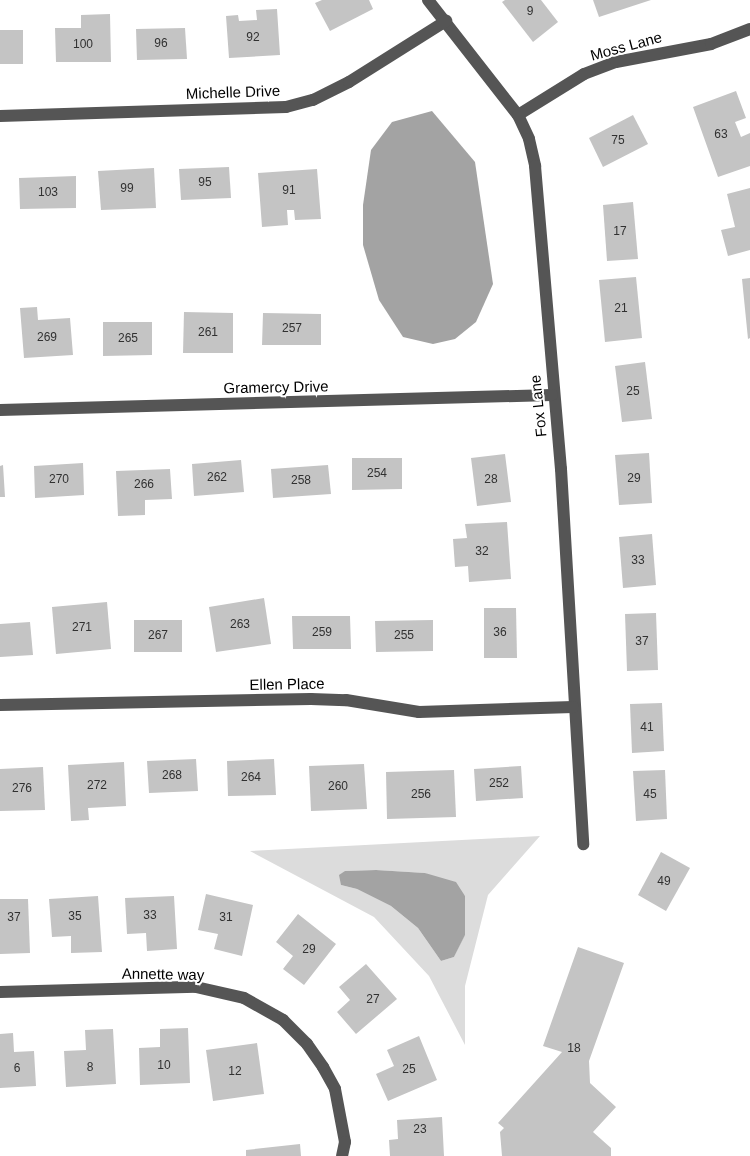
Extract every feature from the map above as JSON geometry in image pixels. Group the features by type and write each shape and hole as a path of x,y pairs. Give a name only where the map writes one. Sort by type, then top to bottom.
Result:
{"street":[{"name":"Fox Lane","path":"428,0 518,115 529,139 535,166 552,395 561,469 573,707 583,844"},
{"name":"Michelle Drive","path":"0,116 286,107 313,100 349,82 446,21"},
{"name":"Moss Lane","path":"518,115 584,74 608,65 649,53 711,44 750,29"},
{"name":"Gramercy Drive","path":"0,410 455,400 552,395"},
{"name":"Ellen Place","path":"0,705 311,699 346,700 419,712 573,707"},
{"name":"Annette way","path":"0,992 196,987 244,998 283,1020 307,1044 323,1067 336,1089 345,1142 342,1156"}],"shaded area":[{"path":"432,111 475,162 493,284 476,322 455,339 433,344 403,337 379,300 363,245 363,205 371,150 392,122"},
{"path":"540,836 488,895 465,986 465,1045 429,976 374,917 250,851","holes":["376,870 425,873 465,896 465,934 454,957 441,961 418,928 391,906 357,889 341,885 345,871"]},
{"path":"376,870 425,873 456,882 465,896 465,935 454,957 441,961 418,928 391,906 357,889 341,885 339,875 345,871"}],"building":[{"path":"322,0 369,0 373,9 330,31 315,3"},
{"path":"505,0 541,0 558,22 533,42 502,2"},
{"path":"593,0 651,0 599,17"},
{"path":"277,9 280,55 229,58 226,16 238,15 239,21 257,20 256,10"},
{"path":"110,14 111,62 56,62 55,28 81,28 81,15"},
{"path":"185,28 187,59 137,60 136,29"},
{"path":"0,30 23,30 23,64 0,64"},
{"path":"736,91 746,118 735,122 741,137 750,133 750,166 718,177 693,107"},
{"path":"633,115 648,144 603,167 589,138"},
{"path":"229,167 231,198 181,200 179,169"},
{"path":"154,168 156,208 101,210 98,171"},
{"path":"317,169 321,219 295,220 294,210 287,210 288,225 262,227 258,173"},
{"path":"76,176 76,208 20,209 19,178"},
{"path":"750,188 750,250 728,256 721,230 735,227 727,194"},
{"path":"633,202 638,259 607,261 603,205"},
{"path":"636,277 642,338 605,342 599,280"},
{"path":"750,278 750,338 748,339 742,279"},
{"path":"37,307 38,320 70,318 73,355 24,358 20,308"},
{"path":"184,312 233,313 233,353 183,353"},
{"path":"263,313 321,314 321,345 262,345"},
{"path":"103,322 152,322 152,355 103,356"},
{"path":"645,362 652,419 622,422 615,366"},
{"path":"649,453 652,503 619,505 615,455"},
{"path":"505,454 511,502 477,506 471,458"},
{"path":"352,458 402,458 402,489 352,490"},
{"path":"241,460 244,492 194,496 192,464"},
{"path":"83,463 84,495 35,498 34,466"},
{"path":"3,465 5,497 0,497 0,466"},
{"path":"328,465 331,494 273,498 271,469"},
{"path":"170,469 172,499 145,500 145,515 118,516 116,471"},
{"path":"507,522 511,579 469,582 468,566 455,567 453,539 467,538 465,524"},
{"path":"652,534 656,585 623,588 619,537"},
{"path":"264,598 271,644 216,652 209,607"},
{"path":"107,602 111,649 56,654 52,607"},
{"path":"484,608 516,608 517,658 484,658"},
{"path":"656,613 658,670 627,671 625,614"},
{"path":"292,616 350,616 351,649 293,649"},
{"path":"134,620 182,620 182,652 134,652"},
{"path":"433,620 433,651 376,652 375,621"},
{"path":"30,622 33,655 0,657 0,624"},
{"path":"662,703 664,751 632,753 630,704"},
{"path":"196,759 198,791 149,793 147,761"},
{"path":"274,759 276,795 228,796 227,761"},
{"path":"124,762 126,806 88,808 89,820 71,821 68,765"},
{"path":"364,764 367,809 311,811 309,766"},
{"path":"521,766 523,798 476,801 474,769"},
{"path":"43,767 45,810 0,811 0,769"},
{"path":"454,770 456,817 387,819 386,772"},
{"path":"665,770 667,819 636,821 633,771"},
{"path":"661,852 690,868 666,911 638,895"},
{"path":"206,894 253,905 242,956 214,949 218,934 198,930"},
{"path":"98,896 102,952 71,953 71,936 52,937 49,899"},
{"path":"174,896 177,949 147,951 146,933 127,934 125,898"},
{"path":"0,899 28,899 30,953 0,954"},
{"path":"298,914 336,944 304,985 283,969 293,956 276,942"},
{"path":"578,947 624,963 589,1061 590,1083 616,1107 593,1132 611,1148 611,1156 502,1156 500,1132 504,1128 498,1123 562,1052 543,1046"},
{"path":"366,964 397,999 356,1034 337,1012 350,1000 339,987"},
{"path":"188,1028 190,1083 140,1085 139,1048 160,1047 160,1029"},
{"path":"113,1029 116,1084 66,1087 64,1051 86,1050 85,1030"},
{"path":"13,1033 14,1052 34,1051 36,1086 0,1088 0,1034"},
{"path":"419,1036 437,1080 388,1101 376,1074 394,1066 387,1050"},
{"path":"257,1043 264,1094 213,1101 206,1050"},
{"path":"442,1117 444,1156 390,1156 389,1140 398,1139 397,1120"},
{"path":"300,1144 301,1156 246,1156 246,1150"}]}
